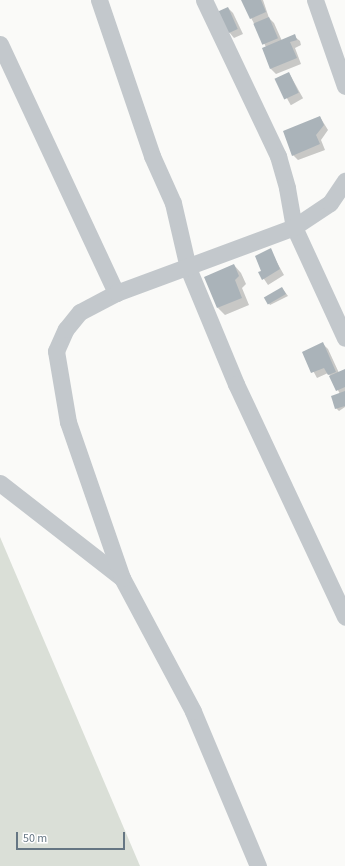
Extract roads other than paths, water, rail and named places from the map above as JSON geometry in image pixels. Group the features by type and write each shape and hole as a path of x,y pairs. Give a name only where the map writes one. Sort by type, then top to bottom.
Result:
{"street":[{"path":"98,0 152,156 173,202 188,268 236,384 345,617"},
{"path":"204,0 278,156 287,188 294,227 345,338"},
{"path":"315,0 345,86"},
{"path":"0,44 116,293"},
{"path":"258,866 193,711 122,578 68,422 56,351 66,329 80,312 116,293 188,268 294,227 330,203 345,181"},
{"path":"0,483 122,578"}]}
